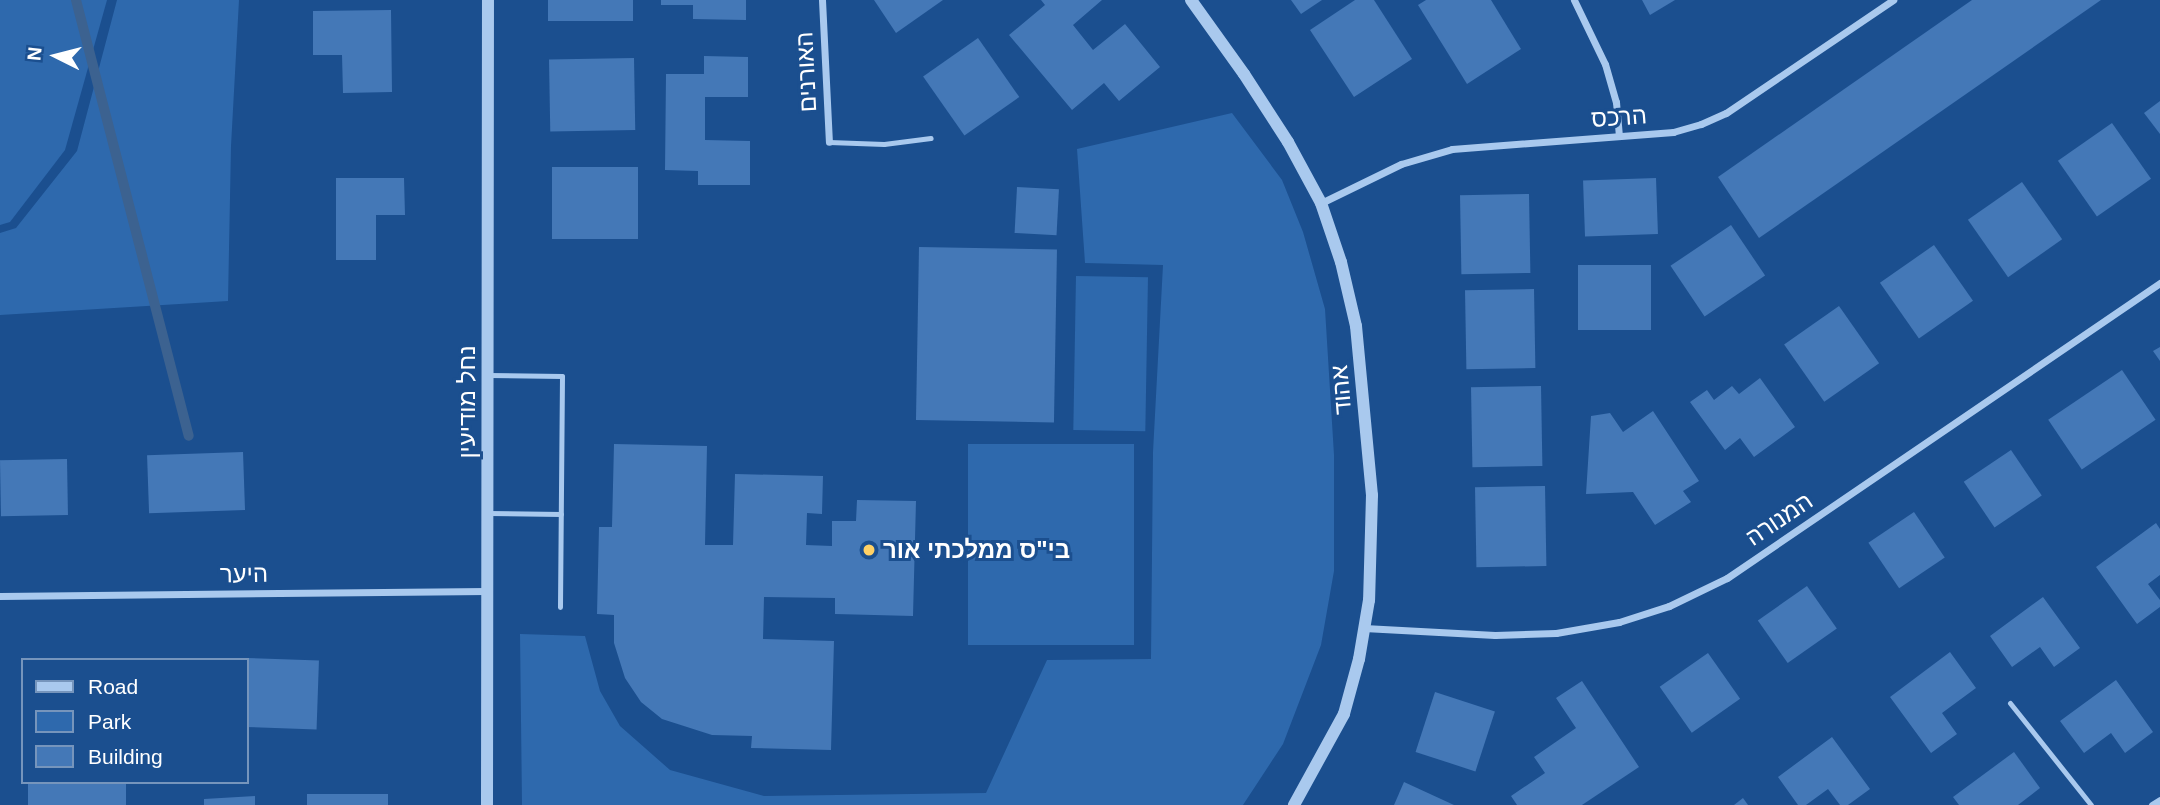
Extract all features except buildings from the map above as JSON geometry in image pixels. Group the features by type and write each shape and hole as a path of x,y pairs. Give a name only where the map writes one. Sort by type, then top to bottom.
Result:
{"street":[{"name":"נחל מודיעין","path":"487,805 488,0"},
{"name":"האורנים","path":"822,0 829,142"},
{"name":"אהוד","path":"1191,0 1288,142 1321,203 1341,262 1356,326 1372,495 1369,600 1344,714 1294,805"},
{"path":"1574,0 1605,64 1616,102 1619,136"},
{"name":"הרכס","path":"1321,203 1401,164 1452,149 1673,132 1726,113 1893,0"},
{"name":"המנורה","path":"1364,628 1495,635 1556,633 1619,622 1669,606 1727,578 2160,283"},
{"name":"היער","path":"0,596 487,591"},
{"path":"2152,805 2160,800"}],"lane":[{"path":"829,142 884,144 931,138"},
{"path":"488,375 562,376 560,607"},
{"path":"488,513 561,514"},
{"path":"2010,703 2091,805"}],"green space":[{"path":"0,0 107,0 65,150 10,222 0,225"},
{"path":"117,0 239,0 231,146 228,301 0,315 0,233 16,228 77,151"},
{"path":"1232,113 1282,180 1303,232 1325,309 1334,455 1334,571 1321,645 1283,744 1243,805 522,805 520,634 585,636 600,691 620,726 670,770 764,796 986,793 1047,660 1151,659 1153,452 1163,265 1085,263 1077,149"},
{"path":"1076,276 1148,277 1145,431 1073,430"},
{"path":"968,444 1134,444 1134,645 968,645"}],"waterway":[{"path":"76,0 189,436"}],"place":[{"name":"בי\"ס ממלכתי אור","path":"869,550"}]}
